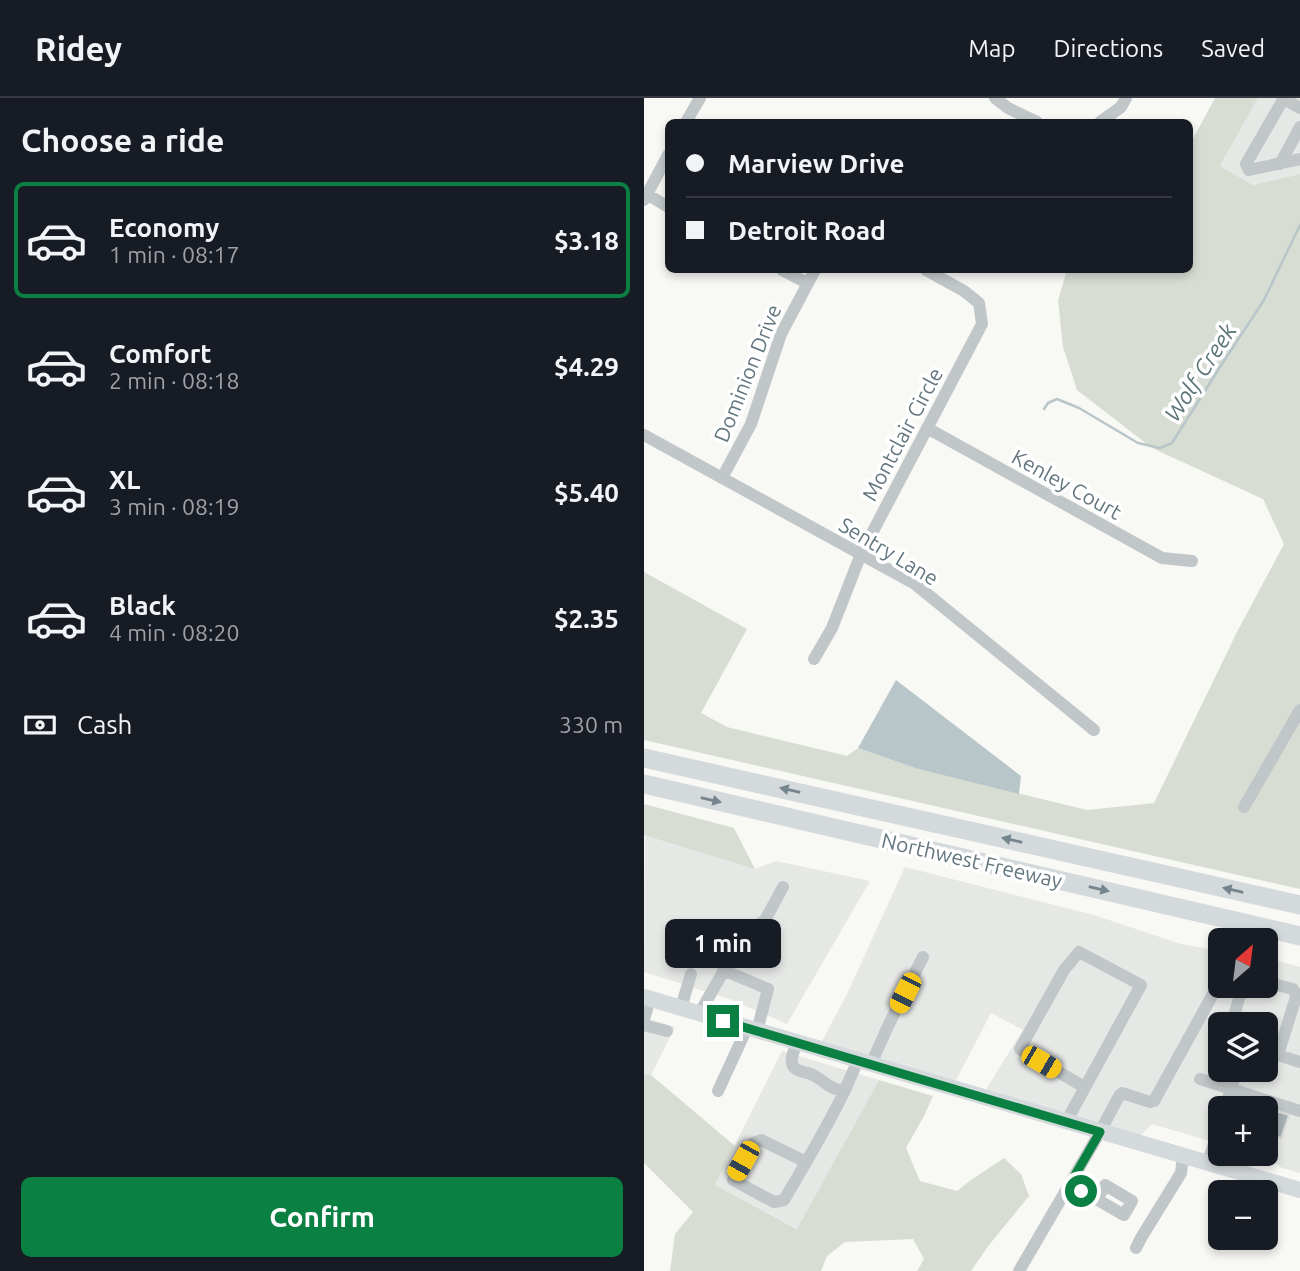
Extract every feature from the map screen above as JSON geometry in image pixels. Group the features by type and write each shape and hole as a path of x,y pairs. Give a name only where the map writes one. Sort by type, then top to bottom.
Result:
{"highway":[{"name":"Northwest Freeway","path":"644,758 1300,905"},
{"name":"Northwest Freeway","path":"644,784 1300,936"}],"main road":[{"path":"647,998 1208,1163"},
{"path":"1218,1166 1300,1190"}],"street":[{"path":"688,119 700,98"},
{"path":"995,98 1031,119"},
{"path":"1104,119 1121,107 1126,98"},
{"path":"1300,108 1284,98 1246,164 1250,170 1300,159"},
{"path":"1280,164 1300,127"},
{"path":"665,161 646,197 665,206"},
{"path":"788,273 807,283"},
{"name":"Dominion Drive","path":"722,478 751,424 781,334 813,273"},
{"name":"Montclair Circle","path":"814,659 832,628 861,554 982,324 979,303 964,291 931,273"},
{"name":"Kenley Court","path":"926,428 1162,558 1192,561"},
{"name":"Sentry Lane","path":"644,435 915,584 1094,730"},
{"path":"1244,807 1300,710"},
{"path":"699,1014 745,934 765,920 783,887"},
{"path":"1066,1122 1141,985 1079,951 1064,970 1020,1049 1084,1087"},
{"path":"806,1162 761,1140 753,1143 733,1180 774,1202 784,1200 806,1162 832,1116 845,1090 889,1024 923,957"},
{"path":"719,1091 752,1029 768,989 723,970"},
{"path":"681,1008 691,974"},
{"path":"1278,985 1293,989 1296,998 1278,1039"},
{"path":"644,1019 647,998"},
{"path":"1019,1271 1120,1094 1154,1101 1211,998"},
{"path":"644,1025 667,1031"},
{"path":"797,1042 792,1060 798,1071 816,1076 839,1091 845,1090"},
{"path":"1278,1055 1300,1062"},
{"path":"1200,1079 1300,1111"},
{"path":"1229,1096 1233,1082"},
{"path":"1136,1248 1181,1173 1183,1156"},
{"path":"1070,1184 1097,1200"}],"shaded area":[{"path":"1215,98 1258,98 1220,166 1253,185 1300,174 1300,889 644,740 644,572 747,629 701,713 727,727 847,756 858,748 918,769 1087,810 1154,803 1237,632 1284,544 1263,499 1152,448 1077,390 1063,347 1058,300 1066,273 1193,273 1193,138"},
{"path":"1258,98 1300,98 1300,174 1253,185 1220,166"},
{"path":"896,680 1021,776 1019,794 918,769 858,748"},
{"path":"644,804 734,828 755,869 644,835"},
{"path":"645,834 755,869 776,861 870,881 787,1024 732,1000 644,972"},
{"path":"905,867 1094,915 1181,944 1208,949 1208,998 1278,998 1278,961 1300,967 1300,1173 1278,1165 1278,1096 1208,1096 1208,1140 1152,1124 1140,1136 985,1091 1023,1030 991,1013 954,1084 821,1043 847,994"},
{"path":"644,1018 675,1027 651,1075 644,1075"},
{"path":"782,1051 879,1080 798,1229 715,1185"},
{"path":"644,1075 651,1075 735,1146 715,1185 797,1229 879,1080 933,1096 906,1148 920,1181 957,1191 1004,1158 1021,1174 1029,1196 971,1271 917,1271 924,1259 913,1239 845,1242 827,1256 821,1271 670,1271 675,1234 693,1212 644,1163"}],"building":[{"path":"1278,1112 1289,1115 1281,1138 1278,1137"}],"waterway":[{"name":"Wolf Creek","path":"1044,409 1048,403 1057,399 1079,408 1138,443 1160,448 1172,443 1264,300 1300,225"}],"route":[{"path":"723,1021 1100,1132 1070,1184 1081,1191"}]}
